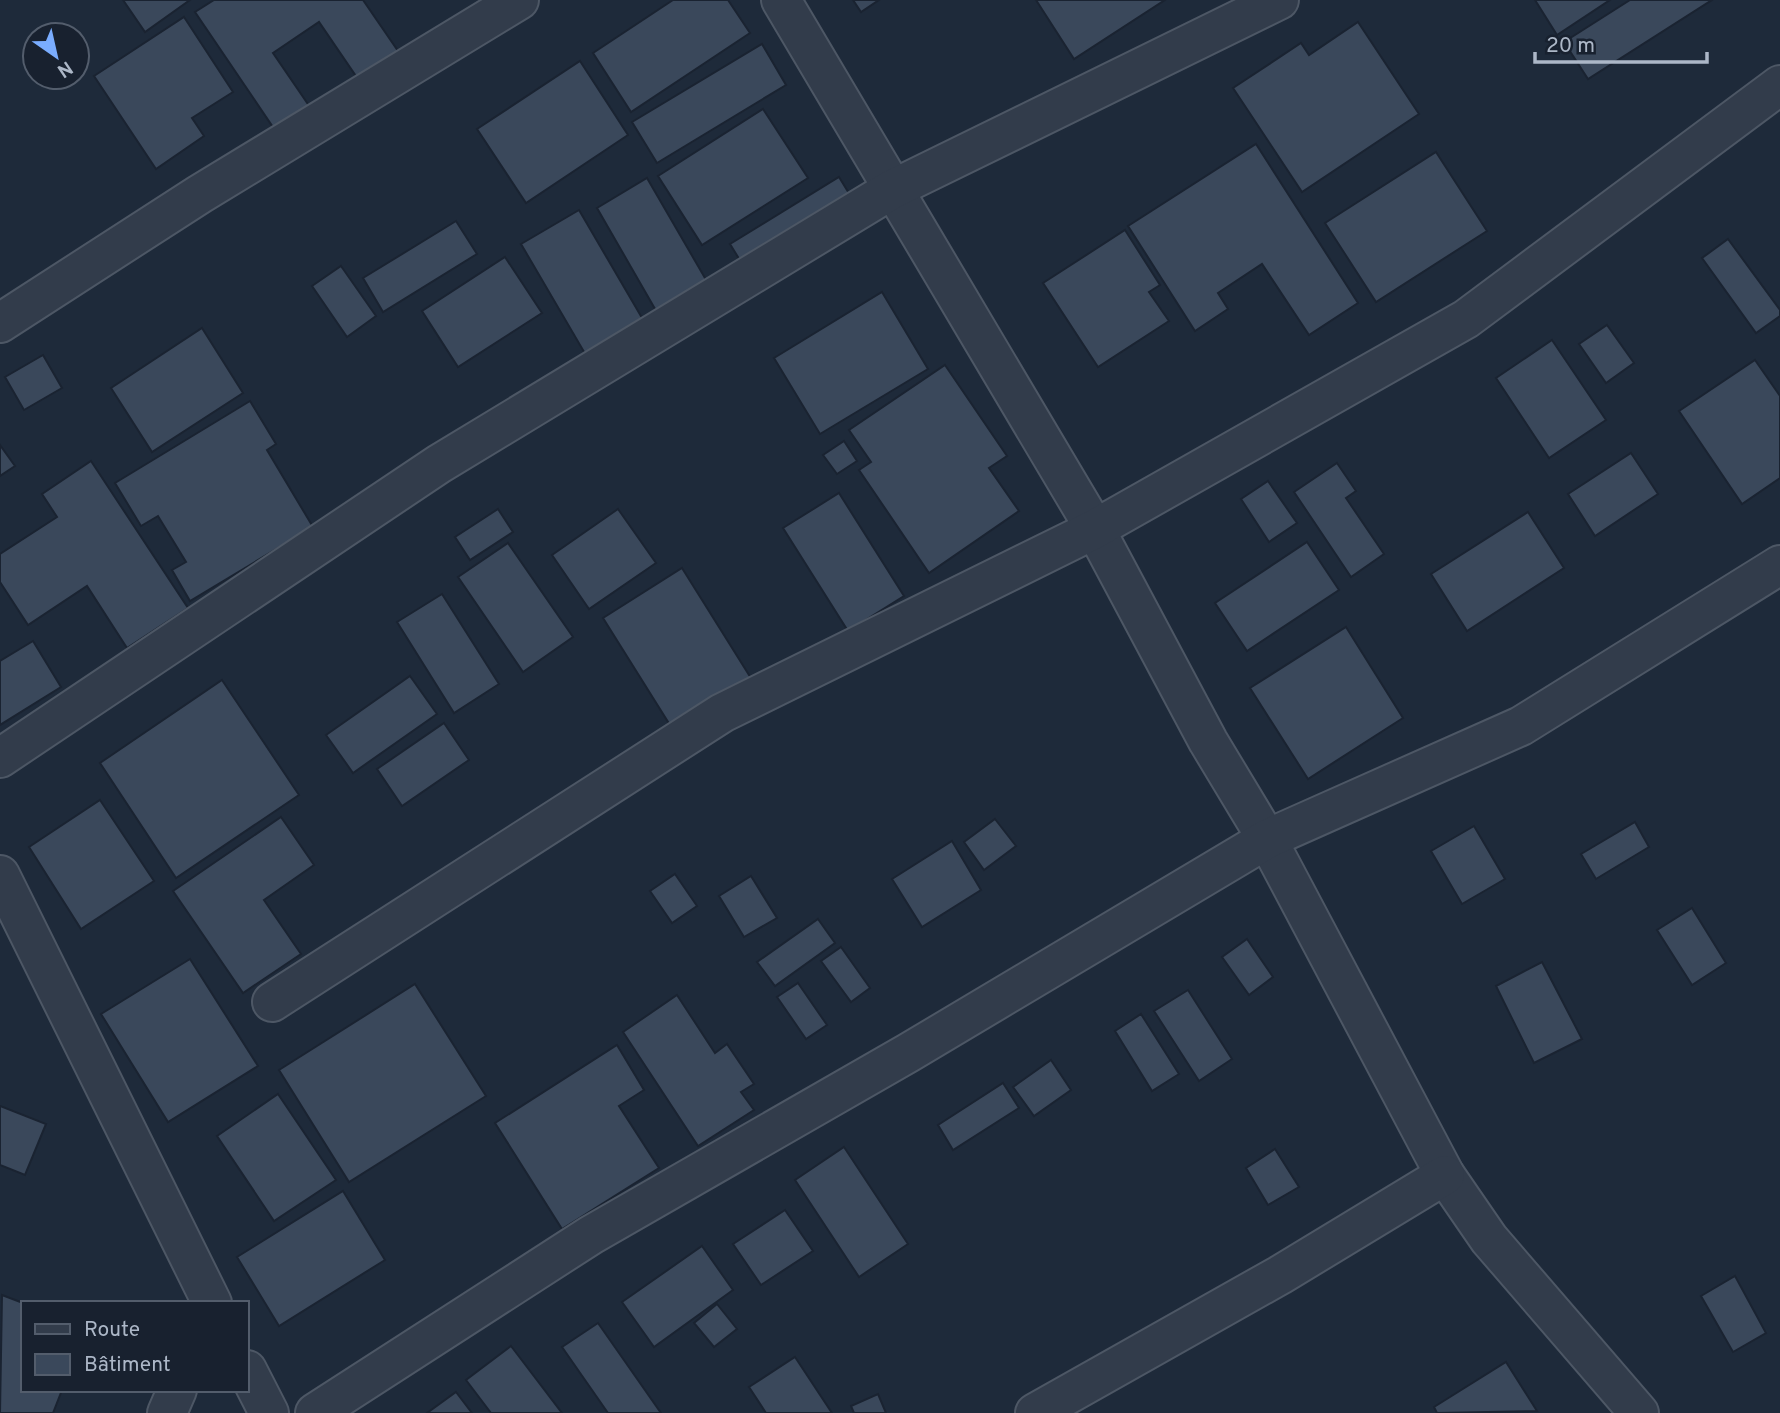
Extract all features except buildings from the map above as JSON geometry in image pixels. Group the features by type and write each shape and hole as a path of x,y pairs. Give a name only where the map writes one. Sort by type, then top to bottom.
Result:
{"street":[{"path":"0,323 200,194 519,0"},
{"path":"781,0 891,190 1095,529 1208,741 1267,839 1446,1175 1489,1239 1639,1413"},
{"path":"0,758 439,464 891,190 1279,0"},
{"path":"272,1002 722,713 1095,529 1466,319 1780,85"},
{"path":"315,1413 591,1235 908,1053 1267,839 1521,726 1780,565"},
{"path":"0,875 211,1301"},
{"path":"1035,1413 1280,1275 1446,1175"},
{"path":"248,1372 269,1413"},
{"path":"167,1413 176,1392"}]}
